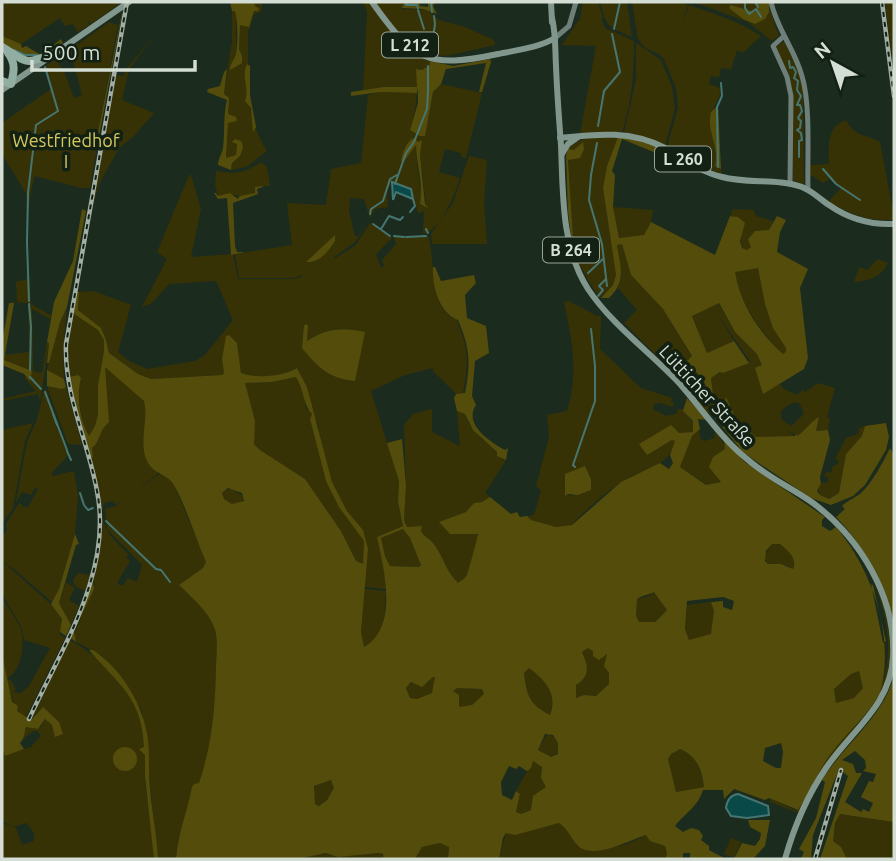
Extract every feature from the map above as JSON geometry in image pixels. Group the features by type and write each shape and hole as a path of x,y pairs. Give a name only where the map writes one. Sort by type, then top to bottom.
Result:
{"highway":[{"path":"2,48 28,62 38,61 57,51"},
{"path":"2,48 14,64 11,84 2,87"}],"main road":[{"path":"11,84 18,82 57,51 130,2"},
{"name":"L 212","path":"372,2 401,37 420,54 440,61 462,60 554,37"},
{"name":"Lütticher Straße","path":"551,2 569,244 578,271 592,294 680,385 736,450 754,466 815,505 838,524 865,559 883,596 893,647 888,686 878,706 824,771 800,816 785,859"},
{"name":"L 260","path":"561,138 615,134 636,137 656,144 714,175 736,180 790,184 808,190 836,210 856,219 894,225"},
{"path":"561,156 572,141 583,136"}],"street":[{"path":"555,51 570,23 576,2"},
{"path":"771,2 784,36 795,55 805,86 808,190"},
{"path":"553,21 561,28 570,23"},
{"path":"554,37 570,23"},
{"path":"554,37 564,32"},
{"path":"784,36 773,46 783,66 791,96 790,184"}],"green space":[{"path":"2,2 119,2 91,24 87,20 89,25 78,32 73,24 65,26 60,18 21,44 2,36"},
{"path":"254,2 262,2 261,12 254,14 248,31 249,92 254,123 267,151 246,167 231,170 232,163 240,156 237,144 236,155 226,159 228,122 236,121 228,114 228,98 224,94 232,41 232,11 235,11 236,16 236,55 242,56 239,49 240,24 249,27 254,11 259,7 255,6"},
{"path":"363,2 371,2 416,55 430,61 430,65 422,70 417,69 418,87 363,90 367,12"},
{"path":"374,2 404,2 402,9 427,10 439,20 465,27 494,40 495,45 446,56 432,54 430,58 406,40"},
{"path":"583,2 598,2 605,28 634,41 632,87 622,132 580,134 596,46 562,45 580,20"},
{"path":"600,2 627,2 632,37 610,26"},
{"path":"632,2 681,2 688,5 682,24 689,5 735,22 761,36 743,53 737,50 731,69 721,68 719,77 711,76 709,84 720,88 710,122 716,153 715,166 721,169 722,175 667,147 678,108 676,88 664,59 645,48 638,39"},
{"path":"693,2 767,2 779,36 772,41 748,22"},
{"path":"885,2 894,2 894,74"},
{"name":"Westfriedhof I","path":"109,22 118,25 90,188 35,176 31,191 28,239 31,304 52,316 50,319 32,309 33,371 42,373 47,342 49,343 40,402 38,394 2,401 36,391 22,375 26,378 31,371 3,360 4,355 29,352 28,303 2,302 22,302 17,301 16,282 27,279 27,195 2,154 2,123 51,89 44,67 56,59 74,98 82,95 70,50"},
{"path":"155,35 129,69 122,100 154,113 134,136 119,148 90,207 115,75 123,76"},
{"path":"784,41 797,67 803,88 804,185 793,180 791,91 775,48"},
{"path":"636,43 661,60 672,87 675,108 665,146 624,132 636,80"},
{"path":"441,84 482,93 466,158 461,157 461,153 445,149 439,172 460,178 441,219 430,231 423,234 424,211 418,213 411,189 395,182 388,189 388,207 375,209 370,218 364,199 350,198 349,211 355,236 358,236 367,224 355,242 333,258 356,245 370,223 392,238 376,254 381,268 384,266 382,260 396,244 393,236 428,236 437,295 447,314 456,319 467,355 463,393 456,394 433,368 405,375 371,391 399,481 398,502 403,526 377,537 385,568 386,589 364,587 364,542 363,565 356,561 341,531 305,479 260,450 254,443 245,383 272,382 296,377 303,387 306,409 311,411 307,387 297,368 270,376 241,373 237,343 228,335 222,359 222,375 151,379 138,374 109,353 101,328 78,310 79,292 94,291 131,305 118,352 129,361 147,369 195,361 205,355 233,320 216,281 169,284 152,303 142,307 167,259 157,252 189,175 201,209 191,257 233,254 238,279 302,277 239,278 235,254 292,245 287,203 326,205 331,169 361,163 368,95 381,92 417,93 410,130 421,136 425,135 433,92","holes":["422,140 420,155 426,205 420,201 422,197 416,144 404,161 401,161 408,147","308,326 307,341 321,333 334,330 364,332 354,381 331,375 308,355 303,348","312,414 318,424 320,442 332,482 347,511 363,530 364,541 326,481 310,419"]},
{"path":"846,120 857,132 880,142 894,217 891,220 865,217 828,202 841,188 830,179 823,183 809,176 808,165 829,164 832,132"},
{"path":"618,137 607,166 603,188 616,275 613,285 600,298 578,261 585,258 580,242 573,238 568,160 582,142 574,151 568,149 585,139"},
{"path":"469,156 487,160 484,203 487,244 432,244 431,234 453,203"},
{"path":"261,162 267,167 270,186 256,187 255,193 238,199 238,195 218,196 215,185 216,171 239,172"},
{"path":"613,207 653,210 651,222 644,235 619,238"},
{"path":"733,209 754,210 756,216 773,221 769,230 755,231 748,238 751,247 747,250 742,248 738,217 730,216"},
{"path":"617,244 622,244 631,275 663,309 692,357 687,362 706,385 713,410 710,415 624,323 637,310 618,288 621,279"},
{"path":"878,259 888,263 882,272 870,279 854,282 859,267 867,270"},
{"path":"758,267 765,304 773,327 786,348 783,355 752,317 737,284 734,272"},
{"path":"569,301 601,316 600,349 641,388 672,398 673,407 660,403 654,404 653,409 666,416 683,409 694,428 693,432 679,433 647,455 672,440 676,441 660,463 616,486 588,508 572,525 556,527 531,520 527,516 534,515 541,491 536,486 549,437 547,415 567,411 571,397 573,357 564,302","holes":["585,466 591,479 591,489 570,496 568,494"]},
{"path":"718,303 735,332 757,354 762,365 755,369 761,383 771,388 780,384 796,395 818,383 835,388 827,417 830,419 828,430 816,431 819,418 797,436 785,429 794,436 755,437 736,419 726,400 717,412 715,411 711,378 750,361 717,314 734,341 707,353 692,315","holes":["795,402 800,404 804,414 791,426 781,419 781,411 787,406"]},
{"path":"67,307 63,352 64,379 47,370 60,322"},
{"path":"72,310 98,330 104,340 98,385 98,415 89,436 81,409 78,375 69,377 68,337"},
{"path":"105,366 134,390 145,405 144,447 150,464 159,473 134,492 161,473 173,482 206,562 203,568 179,585 203,610 214,627 217,671 211,745 181,833 176,859 158,859 142,712 124,681 101,655 76,642 74,634 95,584 93,582 99,550 99,503 89,456 92,457 92,448 101,432 103,421","holes":["123,500 116,506 105,509 107,529 142,565 137,582 128,578 123,586 117,583 130,561 126,556 129,555 108,531 104,525 102,518 104,503 114,501 115,505"]},
{"path":"47,386 62,389 66,387 82,445 68,444"},
{"path":"46,389 69,454 52,473 53,476 74,471 78,495 75,534 59,589 52,602 2,562 2,536 7,530 6,524 19,503 28,507 38,489 35,487 31,495 22,492 16,502 27,442"},
{"path":"432,409 432,432 460,446 457,411 465,414 476,433 506,460 485,493 490,497 474,503 466,512 440,522 450,534 477,534 468,574 458,584 433,543 421,531 407,528 404,520 404,425 413,414"},
{"path":"33,423 25,441 13,508 2,523 2,430"},
{"path":"865,426 862,436 846,454 839,493 829,499 820,495 818,487 821,483 827,483 829,478 824,476 827,471 831,473 833,466 838,464 835,459 846,438 858,434 859,428"},
{"path":"699,430 700,438 704,441 715,438 714,434 717,433 725,446 721,482 707,485 680,467 692,435"},
{"path":"231,488 244,497 242,503 232,504 223,499 222,493"},
{"path":"403,529 410,538 421,564 419,567 390,566 385,556 381,538"},
{"path":"772,544 780,544 789,552 794,561 793,569 786,565 768,564 764,557"},
{"path":"2,563 55,608 63,622 59,634 65,638 26,717 17,711 18,706 14,705 7,681 10,679 16,689 13,692 21,693 29,686 50,648 24,640 21,626 2,594"},
{"path":"78,573 90,575 86,591 75,586 73,580"},
{"path":"870,574 884,605 889,627 891,664 879,701 846,740 798,813 770,802 770,798 794,810 799,809 826,759 875,702 884,679 888,648 885,618"},
{"path":"66,582 75,588 69,600 79,606 71,625 59,603"},
{"path":"364,589 386,591 381,630 364,647 361,632"},
{"path":"654,592 667,610 654,622 639,622 636,616 637,599"},
{"path":"2,598 20,627 23,640 16,670 6,679 2,654"},
{"path":"711,602 714,611 712,635 689,640 685,629 687,605"},
{"path":"68,639 91,654 114,675 133,699 139,713 144,732 145,779 154,859 2,859 2,823 13,827 2,821 2,746 5,755 31,747 41,735 33,731 23,739 24,732 28,726 36,729 41,727 45,719 55,732 61,730 59,722 43,707 30,719","holes":["27,823 34,833 34,841 22,845 16,828 13,827"]},
{"path":"588,647 593,651 593,656 599,659 607,653 605,661 609,684 596,696 584,695 575,698 576,685 586,674 587,666 582,652"},
{"path":"529,668 540,677 551,694 550,715 530,698 524,673"},
{"path":"859,671 863,687 855,698 836,703 834,689 851,674"},
{"path":"433,676 436,677 432,693 417,699 410,698 406,688 411,683 428,683"},
{"path":"482,689 484,695 472,705 459,707 453,690"},
{"path":"547,734 554,737 558,743 558,753 551,757 538,750"},
{"path":"680,749 697,764 704,787 676,792 668,759 671,753"},
{"path":"533,761 542,767 541,778 547,788 531,810 521,814 516,812 520,794 516,791"},
{"path":"328,780 334,783 333,790 327,800 318,806 315,804 314,788"},
{"path":"840,814 894,822 894,859 847,859 841,847 833,841 835,823"},
{"path":"560,823 578,847 624,845 647,835 650,841 665,846 667,854 665,859 499,859 506,833"},
{"path":"731,838 741,842 734,858 724,854"},
{"path":"440,843 449,846 448,859 415,859 422,847"},
{"path":"371,852 385,856 384,859 297,859 327,853 341,855"}],"shaded area":[{"path":"230,2 254,2 259,8 254,11 249,27 240,25 239,49 242,63 230,70 236,54 237,21"},
{"path":"404,2 419,2 420,6 428,7 428,2 435,2 433,6 437,14 423,9 402,8"},
{"path":"755,2 769,2 769,12 765,19 755,24 729,8 731,5 754,12 757,9"},
{"path":"122,12 122,15 98,142 97,137"},
{"path":"2,36 41,55 26,56 2,43"},
{"path":"61,39 63,43 41,55"},
{"path":"490,59 482,92 479,92 486,63 446,69 441,84 433,92 425,136 410,130 418,103 418,87 417,93 381,92 351,96 351,92 384,87 417,87 416,69 422,70 430,65 430,61 453,66"},
{"path":"247,64 250,66 250,95 256,127 253,132 251,108 245,101"},
{"path":"227,69 224,94 229,98 228,114 236,117 237,121 228,123 226,158 236,155 237,144 232,142 235,139 241,141 243,147 240,156 232,163 231,170 218,165 223,148 227,100 207,92 208,89 220,86"},
{"path":"718,105 721,169 715,166 716,152 710,126 711,112"},
{"path":"618,137 653,145 672,154 670,157 663,156 622,139 612,171 615,175 613,207 619,238 644,235 651,222 715,255 730,216 738,217 745,223 740,241 742,248 747,250 751,247 748,239 755,231 769,230 777,216 786,220 780,232 777,252 808,269 800,288 808,358 804,369 763,394 755,368 762,365 757,354 735,332 719,303 692,316 707,353 734,341 749,363 720,372 711,378 715,411 724,404 726,397 736,419 756,437 797,436 819,417 816,431 828,430 830,440 817,491 829,499 839,493 846,454 862,436 865,426 886,423 889,437 886,450 865,485 853,496 831,505 811,498 743,452 711,413 713,406 710,393 687,361 692,356 663,309 631,275 622,244 617,245 621,267 618,286 609,298 601,298 613,285 616,275 603,188 607,166","holes":["758,268 773,328 786,348 783,354 752,318 741,296 735,272"]},
{"path":"414,138 418,142 422,140 420,155 425,204 428,208 420,204 416,145 404,161 401,161 405,148"},
{"path":"583,142 584,149 580,158 568,160 573,237 580,242 572,244 566,156 568,149 574,150"},
{"path":"262,186 257,189 258,194 233,203 235,246 237,252 245,252 231,255 227,198 218,199 214,193 218,196 230,193 238,199 240,196 255,193 255,187"},
{"path":"82,209 86,211 67,307 47,363 47,342 54,302 73,261"},
{"path":"335,235 335,241 323,256 306,262"},
{"path":"433,267 441,281 474,275 476,283 465,295 467,318 486,326 489,353 475,361 472,396 476,405 473,419 480,432 492,442 505,450 508,448 506,460 497,456 497,452 473,430 465,414 457,411 454,398 456,394 465,393 467,382 467,347 458,320 446,311 438,298"},
{"path":"75,291 79,292 78,310 101,328 109,353 138,374 151,379 222,375 226,336 229,335 237,343 241,373 270,376 297,368 307,387 332,482 347,511 363,530 368,549 361,632 364,647 375,638 382,626 385,612 385,581 377,537 403,526 398,502 399,481 387,443 402,439 406,485 404,520 407,527 422,526 422,533 431,541 458,583 467,575 478,534 450,534 439,522 466,512 474,503 490,497 511,514 517,512 520,517 527,516 531,520 556,527 572,525 621,482 660,463 669,469 673,463 670,455 675,441 672,440 647,455 639,444 671,425 679,433 693,432 693,421 683,411 687,398 707,420 698,419 700,429 692,436 680,467 706,485 721,482 709,467 713,457 725,449 724,441 746,463 825,517 822,526 830,531 836,527 849,544 870,583 884,642 884,671 880,693 825,762 798,810 769,798 765,800 734,789 724,799 723,790 703,790 694,806 675,826 683,832 691,828 699,830 703,836 701,840 709,846 709,850 726,859 690,858 690,853 683,853 683,858 665,859 665,846 650,841 646,835 621,845 592,851 577,845 559,823 515,835 506,833 499,859 448,859 449,847 440,843 422,847 415,859 384,859 383,854 378,853 338,857 326,853 297,859 176,859 192,787 199,783 210,741 217,648 216,632 211,621 199,604 179,585 203,568 206,562 174,485 153,469 144,454 144,401 105,367 109,422 92,448 93,458 89,456 69,377 78,375 81,378 80,408 89,436 98,415 98,385 104,340 98,330 72,310","holes":["296,377 312,414 310,419 326,481 339,507 364,541 363,564 356,561 341,531 305,479 254,444 255,421 245,383 272,382","228,488 242,493 244,501 232,504 224,499 222,493","403,529 410,538 421,565 390,566 381,538","772,544 780,544 794,561 793,569 781,564 768,564 765,561 766,551","654,592 667,610 655,622 639,622 636,616 637,599","723,597 734,601 732,610 723,607 723,601 711,602 714,611 711,634 689,640 685,629 687,601","588,648 599,660 607,654 604,666 609,673 609,684 596,696 584,695 576,698 576,685 586,674 586,661 582,652","529,668 540,677 551,694 550,715 533,703 526,688 524,673","859,671 863,688 854,698 836,703 834,689 851,674","435,677 432,693 417,699 410,698 406,688 411,682 422,687","457,688 482,689 484,694 472,705 459,707 459,695 453,691","545,734 553,735 558,743 558,754 551,757 538,750","781,743 781,768 763,761 765,748","680,749 691,756 700,769 704,787 676,792 668,759 671,754","533,761 542,767 541,778 546,787 533,796 531,810 521,814 516,812 520,794 516,791 512,800 502,795 501,782 509,766 516,769 519,766 527,771","331,780 334,788 327,800 319,806 315,804 314,786"]},
{"path":"9,303 14,303 4,360 32,371 30,381 24,374 2,365 2,343"},
{"path":"306,324 307,341 321,333 335,330 365,332 355,381 331,375 308,355 302,348"},
{"path":"47,370 64,379 66,387 62,389 47,386"},
{"path":"890,448 894,455 894,629 878,583 865,556 836,517 845,509 842,506 870,483"},
{"path":"585,466 591,479 591,490 565,496 565,474"},
{"path":"75,534 79,544 76,545 59,603 71,625 66,636 60,632 62,619 51,604 59,589"},
{"path":"93,582 94,589 74,631 76,642 69,637"},
{"path":"89,650 93,650 113,667 130,689 142,714 148,740 149,783 158,859 154,859 145,755 139,749 144,747 139,716 127,692"},
{"path":"2,654 12,702 18,706 17,711 31,720 43,707 59,722 63,734 55,737 52,725 45,719 38,729 26,727 20,743 24,749 5,756 2,746"},
{"path":"894,675 894,822 840,814 835,823 833,841 841,847 847,859 820,859 848,776 839,769 813,835 811,859 801,859 804,852 799,849 816,818 825,782 822,780 873,717 889,690","holes":["855,751 865,760 866,768 863,771 876,774 861,797 873,803 869,812 863,809 861,812 845,802 862,773 856,773 853,764 842,760"]},
{"path":"125,747 133,751 137,759 133,767 125,771 117,767 113,759 117,751"},
{"path":"748,820 770,820 765,846 753,859 734,859 742,843 755,846 760,839 761,833 750,827"}],"water":[{"path":"392,182 411,189 413,199 396,192 393,200"},
{"path":"738,794 768,806 769,815 747,818 731,816 726,808 727,803 731,797"}],"waterway":[{"path":"406,2 406,5 417,5 418,8"},
{"path":"431,2 432,12"},
{"path":"614,29 620,2"},
{"path":"745,2 749,14 756,9 761,17"},
{"path":"755,2 758,7"},
{"path":"418,10 424,29"},
{"path":"431,52 434,16"},
{"path":"598,126 604,91 620,72 612,34"},
{"path":"14,50 25,55 37,55"},
{"path":"789,61 790,68 793,67 796,72 794,78 798,81 797,90 801,96 797,105 800,105 802,111 798,118 801,121 800,128 797,130 801,133 802,140 799,141 799,157"},
{"path":"428,66 428,90"},
{"path":"27,242 28,193 36,125 58,111 45,67"},
{"path":"718,167 717,107 722,96 721,83"},
{"path":"395,184 427,109 428,91"},
{"path":"597,143 589,200 602,244 607,286"},
{"path":"823,169 836,184 860,200"},
{"path":"370,214 371,209 383,201 390,179 397,175"},
{"path":"410,212 415,206 413,199"},
{"path":"381,229 389,216 400,220 403,217"},
{"path":"373,224 390,236"},
{"path":"426,229 428,233"},
{"path":"394,236 404,237"},
{"path":"406,237 426,236"},
{"path":"27,243 29,301"},
{"path":"588,273 603,259"},
{"path":"598,296 603,290 599,286 606,279"},
{"path":"29,304 30,370"},
{"path":"575,467 573,465 595,401 591,329"},
{"path":"30,377 41,389"},
{"path":"45,392 67,450"},
{"path":"53,414 57,425"},
{"path":"67,451 71,460"},
{"path":"80,493 88,510 93,508"},
{"path":"106,521 156,569 161,570 170,582"}],"railway":[{"path":"29,719 81,608 98,551 100,521 97,491 73,400 66,363 66,344 127,2"},
{"path":"882,2 894,96"},
{"path":"815,859 841,770"}]}
